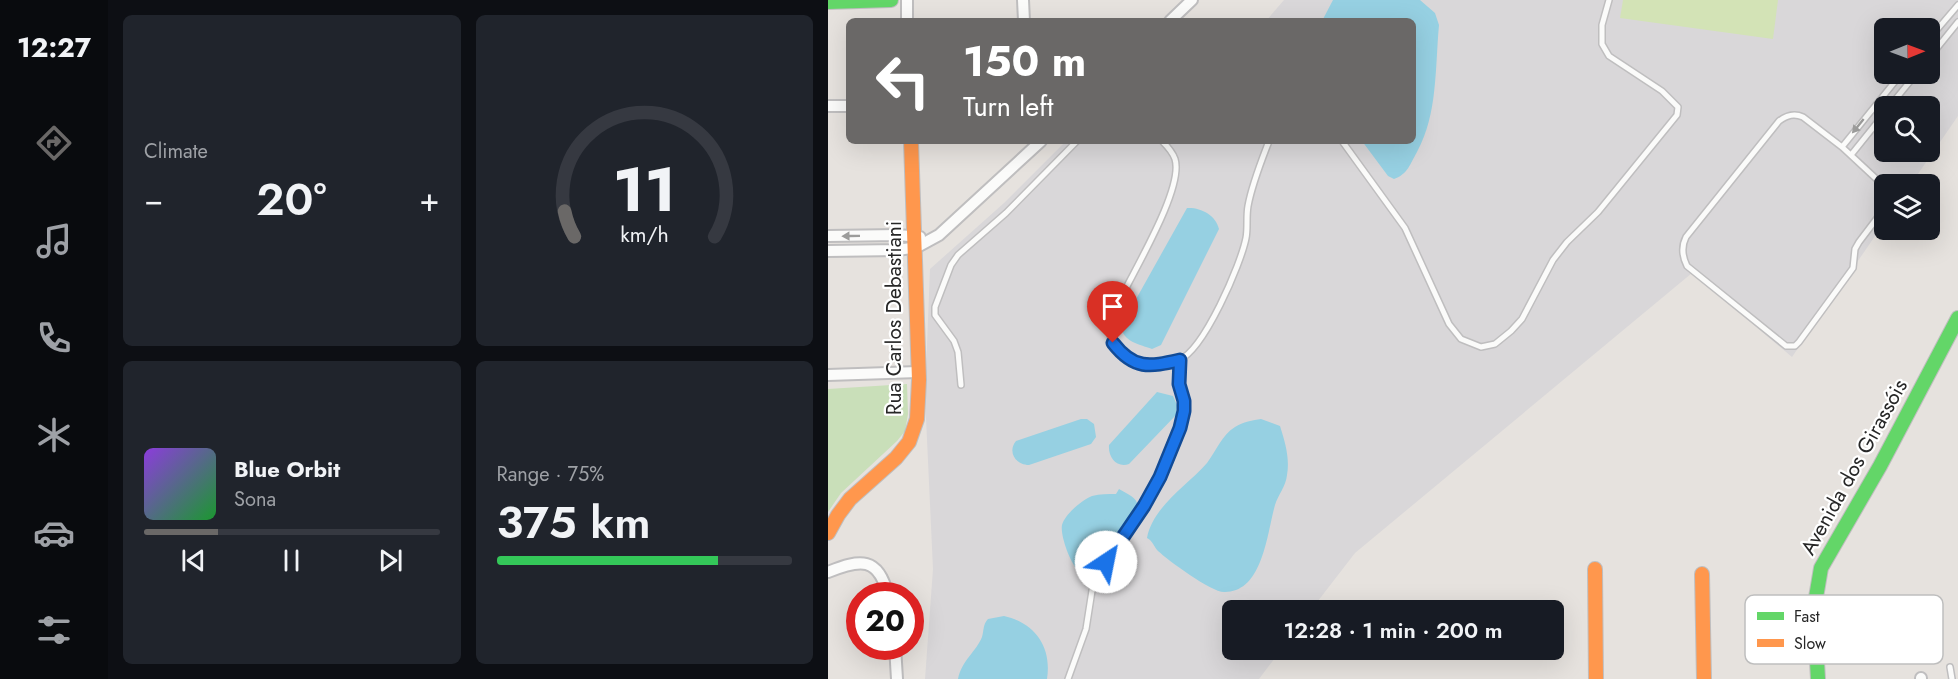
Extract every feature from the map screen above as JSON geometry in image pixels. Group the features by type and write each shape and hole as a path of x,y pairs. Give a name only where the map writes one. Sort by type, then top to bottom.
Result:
{"street":[{"path":"828,3 891,0"},
{"path":"907,0 908,18"},
{"path":"1173,18 1192,0"},
{"path":"1024,18 1025,2"},
{"path":"828,106 846,106"},
{"name":"Rua Carlos Debastiani","path":"828,533 833,521 855,492 898,456 909,442 915,426 919,398 921,241 910,144"},
{"path":"1027,144 1027,154"},
{"path":"828,251 898,250 939,236 1038,144"},
{"path":"828,236 898,235 921,241"},
{"name":"Avenida dos Girassóis","path":"1816,595 1821,568 1880,466 1958,318"},
{"path":"828,375 918,372"},
{"path":"828,572 859,562 870,564 878,571 882,582"},
{"path":"1595,569 1596,679"},
{"path":"1702,574 1704,679"},
{"path":"896,660 897,679"},
{"name":"Avenida dos Girassóis","path":"1817,664 1818,679"}],"lane":[{"path":"1344,144 1405,228 1449,324 1461,339 1481,347 1495,344 1522,320 1553,260 1567,242 1598,212 1677,115 1678,107 1662,91 1609,56 1602,44 1602,25 1609,0"},
{"path":"1950,32 1941,24 1958,5"},
{"path":"1940,44 1958,22"},
{"path":"1842,147 1893,84"},
{"path":"1898,96 1908,84"},
{"path":"1874,177 1842,147 1803,117 1797,114 1785,117 1686,237 1683,257 1687,266 1790,347 1799,342 1853,268 1858,242 1874,222"},
{"path":"1851,155 1874,126"},
{"path":"961,386 958,352 954,342 935,315 935,307 951,265 958,255 1006,213 1074,144"},
{"path":"1170,144 1176,160 1170,194 1162,216 1109,323 1113,343 1126,358 1147,365 1180,360 1191,352 1202,339 1241,256 1246,238 1248,208 1254,181 1268,144"},
{"path":"1068,679 1086,629 1094,578 1144,506 1160,477 1180,428 1184,401 1179,384 1180,360"},
{"path":"1950,667 1952,679"}],"shaded area":[{"path":"1284,0 1958,0 1958,116 1940,142 1940,96 1874,96 1874,162 1926,162 1918,174 1874,174 1874,238 1792,357 1692,273 1355,553 1319,600 1222,600 1222,660 1273,660 1259,679 925,679 933,569 925,396 930,269 1004,203 1063,144 1416,144 1416,18 1269,18"}],"green space":[{"path":"1623,0 1778,0 1773,39 1620,18"},
{"path":"907,384 908,414 905,431 841,493 828,512 828,389"}],"water":[{"path":"1333,0 1420,0 1435,13 1439,25 1429,122 1424,137 1406,171 1394,179 1388,176 1364,144 1416,144 1416,18 1324,18"},
{"path":"1187,208 1207,213 1215,220 1219,229 1161,345 1152,349 1128,339 1121,326"},
{"path":"1157,392 1173,396 1177,405 1176,415 1129,464 1117,463 1110,454 1109,445"},
{"path":"1087,419 1094,424 1096,437 1091,444 1029,465 1020,463 1014,457 1012,449 1016,441"},
{"path":"1261,419 1280,426 1288,469 1284,487 1275,505 1266,545 1255,572 1247,583 1237,590 1218,591 1171,562 1147,538 1150,527 1163,506 1207,463 1226,434 1241,424"},
{"path":"1119,489 1136,500 1138,506 1112,553 1105,561 1091,572 1079,570 1071,561 1064,541 1062,525 1074,508 1088,498 1116,494"},
{"path":"1004,616 1024,624 1039,638 1047,657 1047,679 958,679 982,637 986,621"}],"traffic: fast":[{"path":"828,2 891,0"},
{"path":"1816,595 1821,568 1880,466 1958,318"},
{"path":"1817,664 1818,679"}],"traffic: slow":[{"path":"828,533 850,499 896,458 909,442 917,419 919,380 911,144"},
{"path":"1595,569 1596,679"},
{"path":"1702,574 1704,679"}],"route":[{"path":"1106,562 1144,506 1160,477 1180,428 1184,411 1178,375 1180,360 1147,365 1134,362 1126,358 1113,343"}]}
